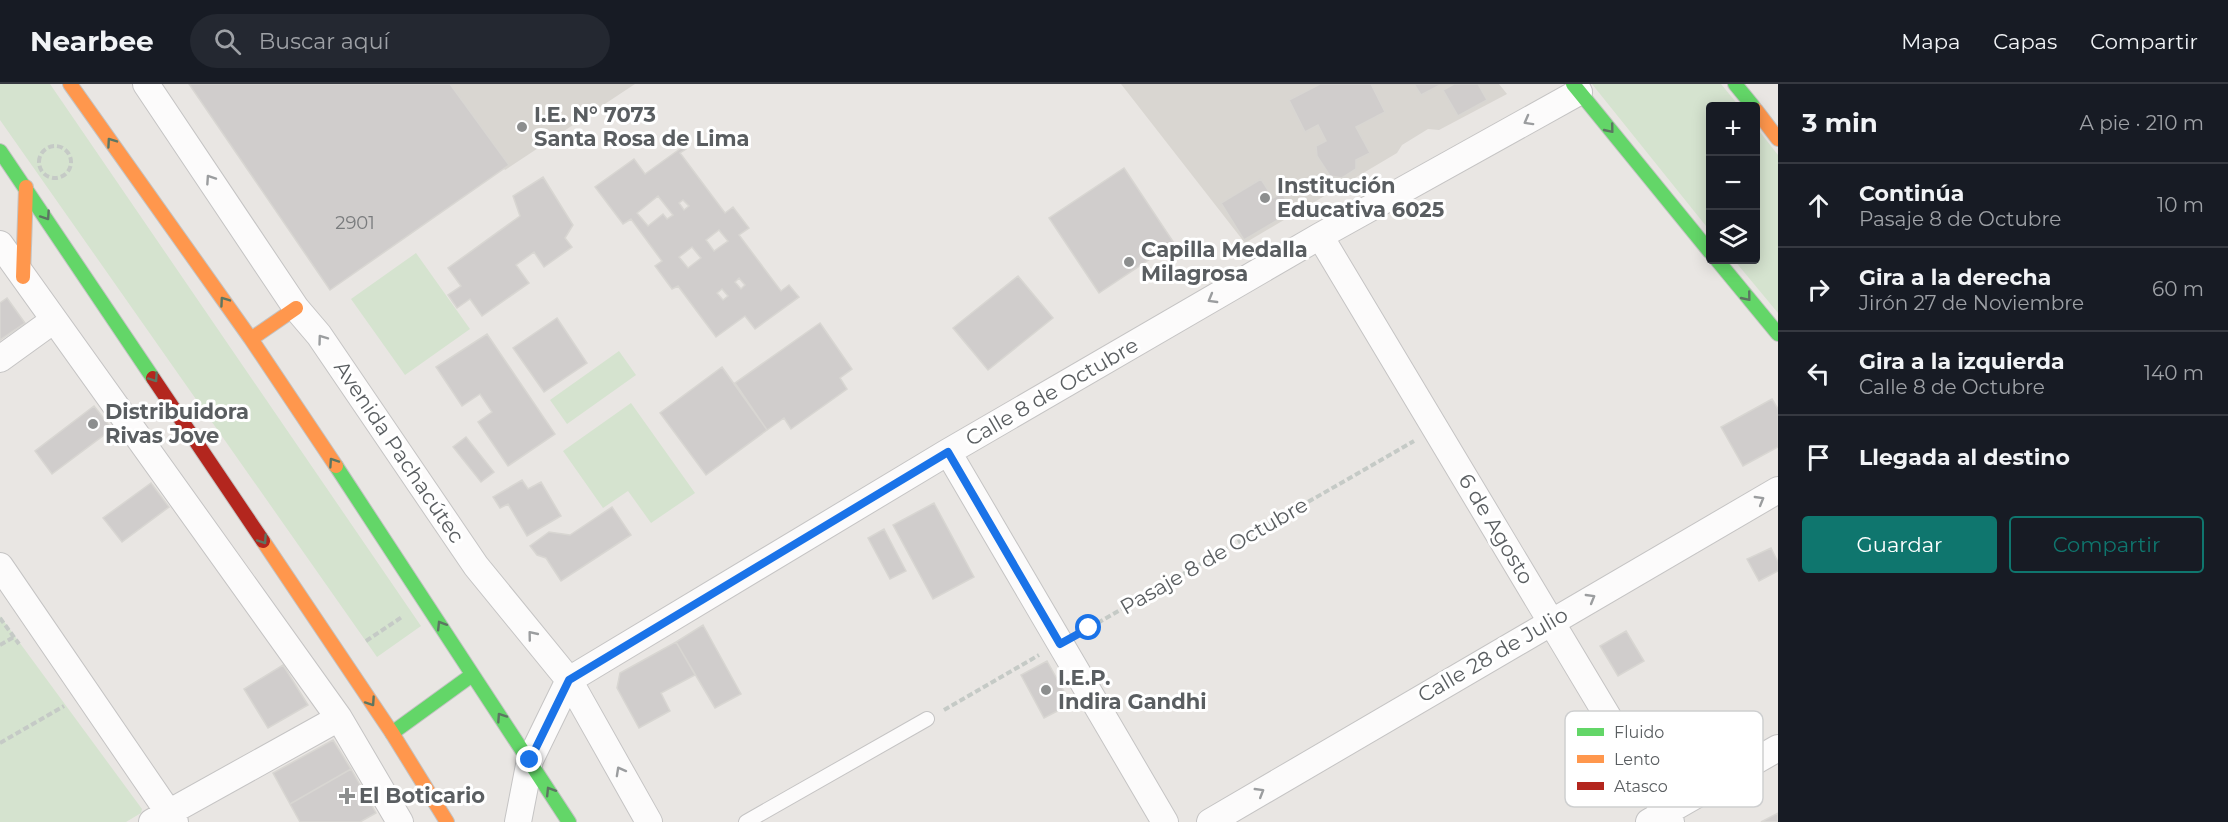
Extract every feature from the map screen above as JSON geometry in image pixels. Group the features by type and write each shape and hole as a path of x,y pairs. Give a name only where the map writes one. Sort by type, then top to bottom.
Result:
{"main road":[{"path":"70,84 251,339 425,600 569,822"},
{"path":"1735,84 1750,102"},
{"path":"1576,88 1706,247"},
{"path":"1760,116 1778,139"},
{"path":"0,151 392,733 447,822"},
{"path":"23,277 26,187"},
{"path":"1720,264 1778,334"},
{"path":"251,339 296,308"},
{"path":"392,733 472,675"}],"street":[{"name":"Avenida Pachacútec","path":"146,84 296,308 319,335 476,566 569,680 649,822"},
{"name":"Calle 8 de Octubre","path":"569,680 948,452 1576,88"},
{"name":"6 de Agosto","path":"1320,236 1551,621 1601,711"},
{"path":"0,243 339,718 399,822"},
{"path":"0,359 54,320"},
{"path":"948,452 1165,822"},
{"name":"Calle 28 de Julio","path":"1210,822 1778,490"},
{"path":"0,566 166,819 339,718"},
{"path":"518,822 530,760 569,680"},
{"path":"1763,757 1778,748"},
{"path":"1662,819 1682,807"}],"lane":[{"path":"746,822 927,719"}],"path":[{"path":"56,146 68,152 71,164 66,174 54,178 43,173 39,161 45,150 56,146"},
{"name":"Pasaje 8 de Octubre","path":"927,719 1435,428"},
{"path":"342,658 425,600"},
{"path":"0,645 14,637"},
{"path":"1,741 64,705"}],"shaded area":[{"name":"I.E. N° 7073 Santa Rosa de Lima","path":"442,84 635,84 505,170"},
{"name":"Institución Educativa 6025","path":"1121,84 1499,84 1507,94 1439,130 1428,129 1402,145 1397,153 1245,243"}],"green space":[{"path":"0,84 50,84 421,626 377,657 0,120"},
{"path":"1592,84 1721,84 1736,102 1706,102 1706,226"},
{"path":"1760,132 1778,155 1778,313 1737,264 1760,264"},
{"path":"416,253 470,329 405,375 351,299"},
{"path":"619,351 636,375 567,424 550,400"},
{"path":"631,403 695,493 651,523 628,491 603,508 563,451"},
{"path":"0,616 142,809 141,813 126,822 0,822"}],"building":[{"path":"189,84 450,84 509,165 330,290"},
{"path":"1320,84 1371,84 1385,112 1356,127 1370,153 1356,160 1356,169 1342,178 1330,176 1317,156 1316,146 1326,141 1318,125 1305,132 1289,100"},
{"path":"1414,84 1442,84 1421,95"},
{"path":"1454,84 1478,84 1487,100 1458,116 1443,90"},
{"path":"684,146 686,149 680,153 725,213 733,207 749,228 739,235 781,291 789,285 799,297 755,329 745,316 716,337 678,286 672,289 655,266 662,261 631,219 623,224 595,187 634,159 645,174","holes":["658,196 673,215 667,219 663,214 648,226 637,213","683,200 689,206 684,210 679,203","719,230 728,241 714,251 706,240","692,247 701,258 688,268 679,257","739,278 745,285 741,289 735,282","722,289 728,296 723,300 717,293"]},
{"path":"1124,168 1174,243 1099,293 1049,218"},
{"path":"543,177 573,225 565,238 572,247 544,267 534,252 516,265 529,283 482,316 470,299 457,308 448,295 461,286 448,268 520,216 513,196"},
{"path":"1261,179 1273,198 1282,193 1293,211 1244,240 1221,203"},
{"path":"1018,276 1053,318 988,370 953,328"},
{"path":"7,298 25,323 0,340 0,303"},
{"path":"557,318 587,363 544,392 513,348"},
{"path":"820,323 852,369 840,378 847,389 791,429 784,418 767,430 735,383"},
{"path":"487,334 555,434 508,466 478,422 492,412 480,394 462,406 436,367"},
{"path":"722,367 767,430 706,475 660,413"},
{"path":"1772,399 1778,409 1778,447 1743,466 1721,427"},
{"path":"94,406 112,429 52,474 35,451"},
{"path":"466,437 494,472 481,482 453,447"},
{"path":"522,480 528,489 541,482 561,516 527,536 508,504 500,508 493,497"},
{"path":"151,483 169,507 122,542 103,518"},
{"path":"934,503 974,577 933,599 893,525"},
{"path":"612,507 631,535 561,581 546,558 537,555 530,546 549,532 570,535"},
{"path":"884,529 906,571 890,579 868,538"},
{"path":"1771,548 1778,562 1778,571 1759,581 1747,559"},
{"path":"703,625 741,694 715,708 676,642"},
{"path":"1626,631 1644,661 1618,676 1600,646"},
{"path":"676,642 695,675 661,693 670,711 639,728 617,688 620,673"},
{"name":"I.E.P. Indira Gandhi","path":"1047,661 1071,704 1044,718 1021,675"},
{"path":"283,665 308,705 268,728 244,689"},
{"path":"333,740 351,769 290,804 273,773"},
{"path":"351,769 376,813 360,822 300,822 290,804"},
{"path":"1778,813 1778,822 1761,822"}],"traffic: fast":[{"path":"1573,84 1706,247"},
{"path":"1735,84 1750,102"},
{"path":"0,151 153,378"},
{"path":"1720,264 1778,334"},
{"path":"336,466 569,822"},
{"path":"392,733 472,675"}],"traffic: slow":[{"path":"70,84 251,339 336,466"},
{"path":"1760,115 1778,139"},
{"path":"23,277 26,187"},
{"path":"251,339 296,308"},
{"path":"263,541 392,733 447,822"}],"traffic: jam":[{"path":"153,378 263,541"}],"place":[{"name":"I.E. N° 7073 Santa Rosa de Lima","path":"522,127"},
{"name":"Institución Educativa 6025","path":"1265,198"},
{"name":"Capilla Medalla Milagrosa","path":"1129,262"},
{"name":"Distribuidora Rivas Jove","path":"93,424"},
{"name":"I.E.P. Indira Gandhi","path":"1046,690"},
{"name":"El Boticario","path":"347,796"}],"route":[{"path":"530,760 569,680 948,452 1060,644 1089,628"}]}
